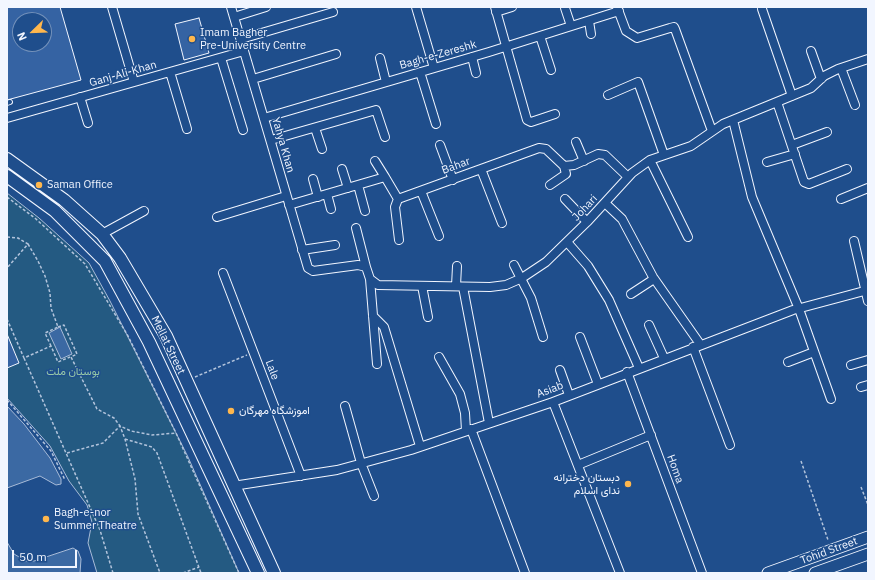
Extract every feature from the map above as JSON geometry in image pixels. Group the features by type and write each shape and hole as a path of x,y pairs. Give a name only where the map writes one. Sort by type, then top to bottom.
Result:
{"main road":[{"name":"Mellat Street","path":"7,159 64,200 102,234 120,258 166,336 233,486 274,573"},
{"name":"Mellat Street","path":"7,176 55,211 105,261 149,342 258,573"},
{"name":"Tohid Street","path":"768,573 868,537"},
{"name":"Tohid Street","path":"815,573 831,570 868,554"}],"street":[{"path":"112,7 134,82"},
{"path":"231,7 238,13 266,7"},
{"path":"416,7 434,68"},
{"path":"512,7 496,9 527,120 532,122 555,114"},
{"path":"565,8 571,26"},
{"path":"762,8 792,96"},
{"name":"Bagh-e-Zereshk","path":"264,118 472,57 571,26 618,9 626,31 637,38 674,27 712,132"},
{"path":"241,39 334,12"},
{"name":"Yahya Khan","path":"238,13 238,27 244,51 308,268 313,271 358,265 366,268"},
{"path":"589,20 591,34"},
{"path":"540,36 552,70"},
{"name":"Ganj-Ali-Khan","path":"7,118 244,51"},
{"path":"811,51 821,79"},
{"path":"252,79 336,54"},
{"path":"472,57 476,73"},
{"path":"221,58 243,130"},
{"path":"380,58 386,82"},
{"name":"Johari","path":"370,280 378,285 460,286 506,285 522,278 546,262 587,222 628,178 650,160 691,146 733,120 811,88 821,79 841,68 868,59"},
{"path":"841,68 855,105"},
{"path":"170,72 187,128"},
{"path":"420,72 436,124"},
{"path":"608,95 638,82 664,155"},
{"path":"80,97 88,124"},
{"path":"777,102 804,182 806,184 847,169"},
{"path":"271,140 376,110 386,137"},
{"path":"733,120 752,197 799,309 831,400"},
{"path":"315,128 322,149"},
{"path":"792,145 827,132"},
{"path":"576,142 584,161"},
{"path":"440,145 453,180"},
{"name":"Bahar","path":"398,199 539,148 546,149 564,166"},
{"path":"550,185 566,174 564,166 574,165 598,154 605,155 628,178"},
{"path":"767,162 795,154"},
{"path":"650,160 688,237"},
{"path":"375,161 398,199 395,207 399,240"},
{"path":"342,169 348,188"},
{"path":"482,169 502,223"},
{"path":"289,205 385,178"},
{"path":"313,179 318,197"},
{"path":"358,185 365,211"},
{"path":"841,198 868,188"},
{"path":"421,191 439,236"},
{"path":"327,194 331,209"},
{"path":"217,217 286,196"},
{"path":"565,199 587,222"},
{"path":"605,203 622,219 654,280 696,346 730,445"},
{"path":"102,234 144,211"},
{"path":"356,228 370,280 376,364"},
{"path":"854,241 867,291 868,301"},
{"path":"567,242 588,266 609,300 639,368"},
{"path":"302,250 335,245"},
{"path":"514,265 531,298 543,337"},
{"path":"457,266 489,423"},
{"name":"Lale","path":"223,273 301,476"},
{"path":"631,294 654,280"},
{"path":"422,286 428,317"},
{"name":"Asiab","path":"233,486 337,470 420,446 553,402 664,358 799,309 867,291"},
{"path":"373,316 384,327 420,446"},
{"path":"649,325 664,358"},
{"path":"580,337 598,384"},
{"path":"788,362 814,352"},
{"path":"439,357 460,394 468,430 525,573"},
{"path":"851,365 868,360"},
{"path":"560,370 569,395"},
{"name":"Homa","path":"627,372 702,573"},
{"path":"553,402 620,573"},
{"path":"345,406 361,463 374,496"},
{"path":"578,465 651,435"}],"path":[{"path":"7,197 36,219 85,264 128,336 176,433 239,573"},
{"path":"7,237 18,238 28,244 38,261 45,276 50,293 51,308 58,327"},
{"path":"7,268 28,244"},
{"path":"7,319 100,530 113,573"},
{"path":"64,325 77,354 58,362 45,333 58,327 64,325"},
{"path":"24,358 51,346"},
{"path":"186,381 254,352"},
{"path":"71,357 98,409 114,418 120,426 125,439 134,479 138,514 160,573"},
{"path":"7,400 51,452 65,480"},
{"path":"120,426 131,431 152,435 176,433"},
{"path":"67,453 103,443 120,426"},
{"path":"125,439 152,447 156,453 201,573"},
{"path":"801,461 832,550"},
{"path":"861,487 868,505"},
{"path":"182,573 199,567"}],"green space":[{"name":"بوستان ملت","path":"7,193 39,218 89,263 110,301 188,457 239,573 97,573 88,543 92,522 87,505 69,481 50,446 7,398"}],"shaded area":[{"path":"60,327 72,354 61,359 49,333"},
{"path":"7,406 24,424 50,458 61,479 61,484 56,485 40,476 7,488"},
{"path":"7,542 14,554 26,561 34,561 73,548 78,551 81,559 80,573 7,573"}],"building":[{"path":"7,7 60,7 81,80 7,100"},
{"name":"Imam Bagher Pre-University Centre","path":"199,18 209,53 184,60 175,24"},
{"path":"7,334 19,363 7,368"}],"place":[{"name":"Imam Bagher Pre-University Centre","path":"192,39"},
{"name":"Saman Office","path":"39,185"},
{"name":"اموزشگاه مهرگان","path":"231,411"},
{"name":"دبستان دخترانه ندای اسلام","path":"628,484"},
{"name":"Bagh-e-nor Summer Theatre","path":"46,519"}]}
